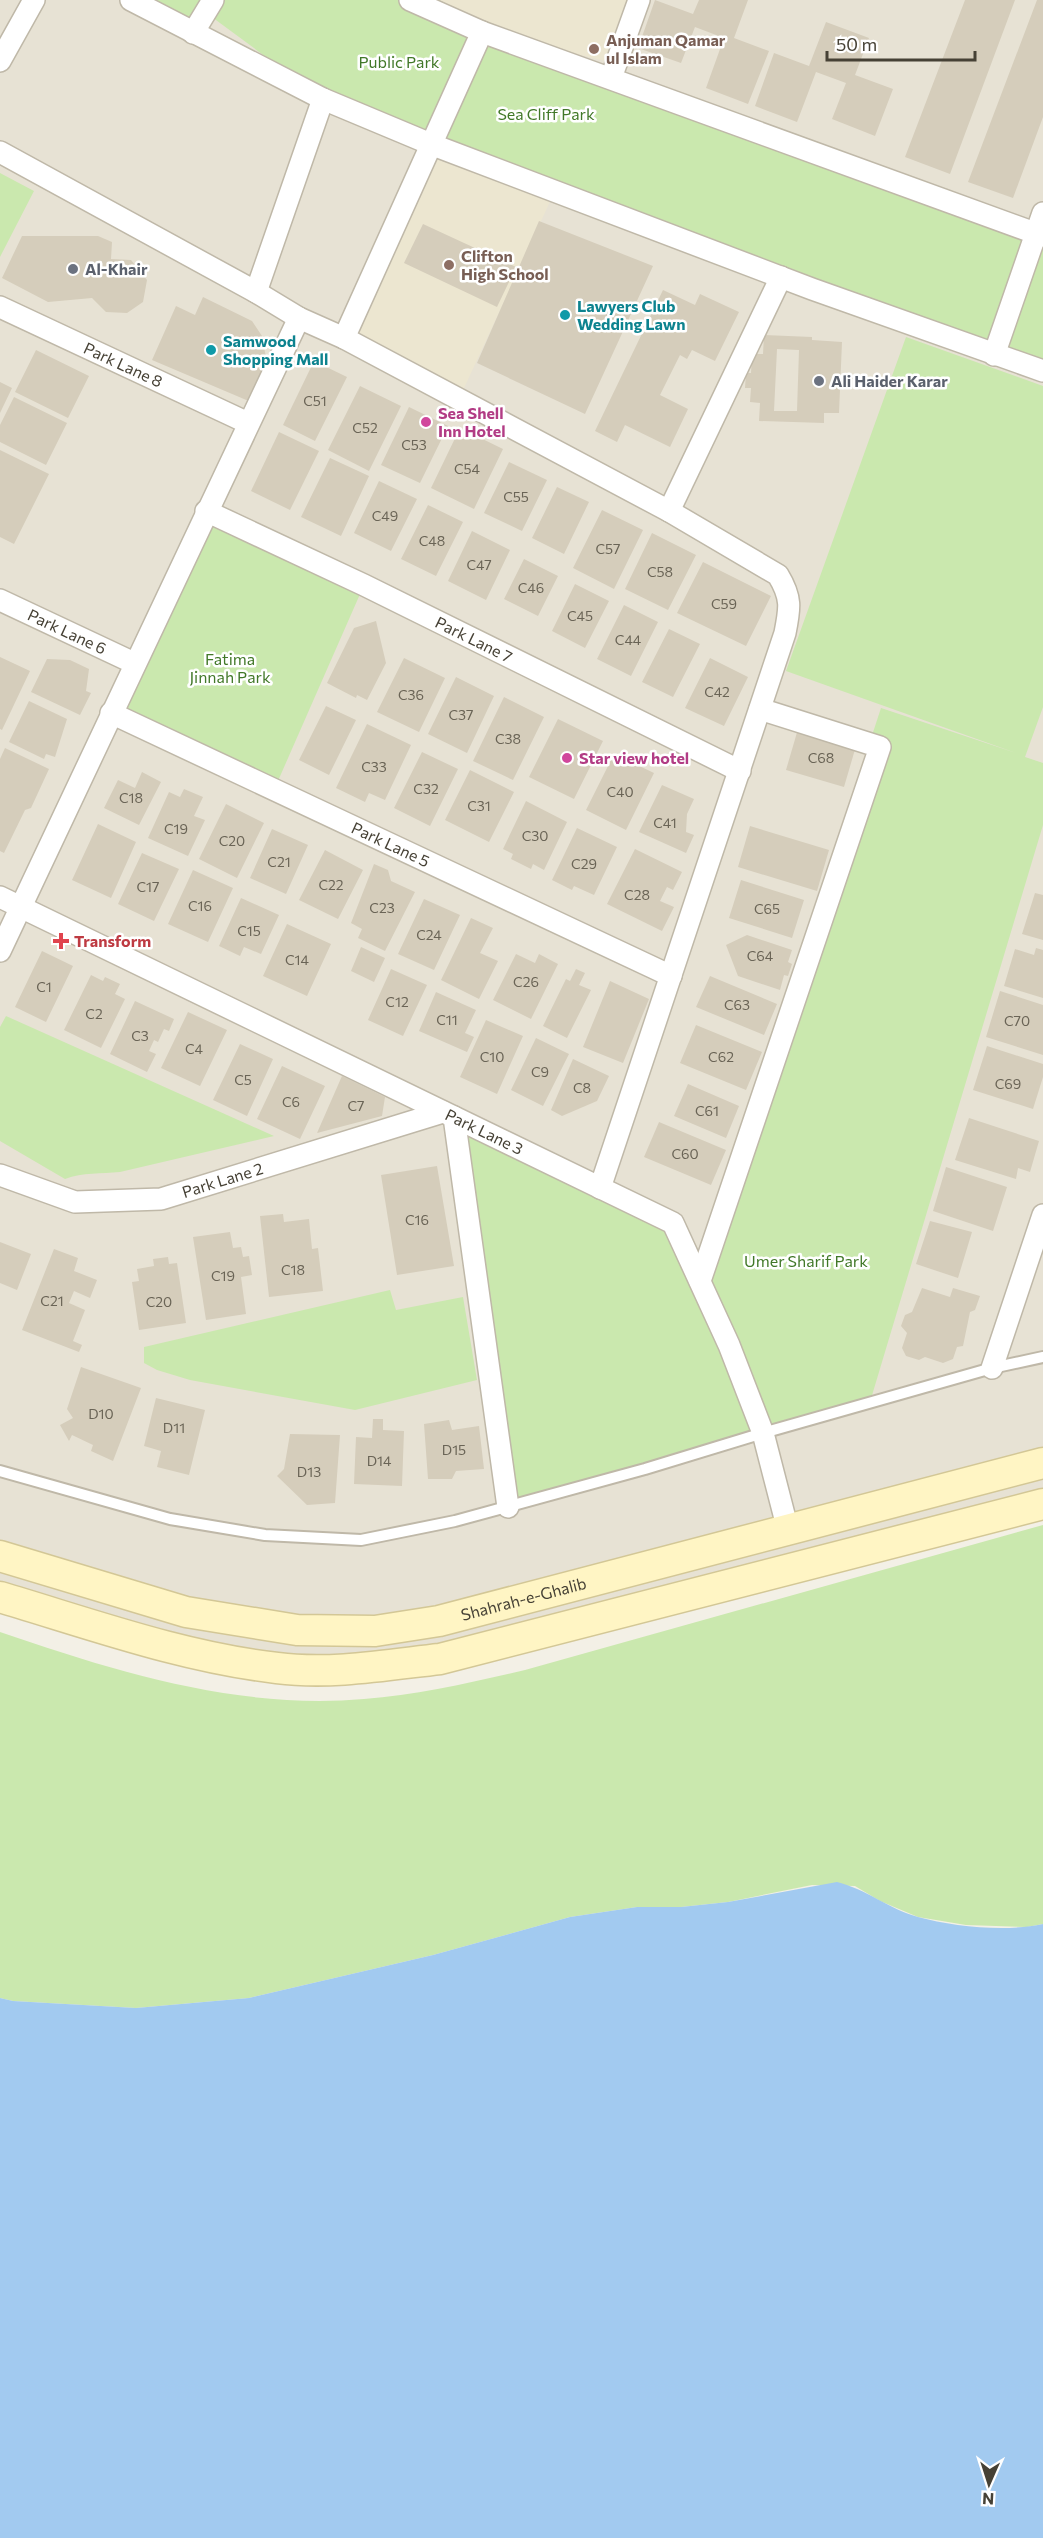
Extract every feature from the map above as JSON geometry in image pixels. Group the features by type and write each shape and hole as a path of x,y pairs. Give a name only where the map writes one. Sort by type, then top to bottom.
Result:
{"main road":[{"name":"Shahrah-e-Ghalib","path":"0,1556 186,1612 297,1630 375,1631 439,1621 1043,1463"},
{"path":"0,1597 172,1648 278,1669 355,1669 440,1659 1043,1504"}],"street":[{"path":"0,61 34,0"},
{"path":"132,0 323,99 432,146 781,277 1043,371"},
{"path":"193,33 213,0"},
{"path":"410,0 482,32 1040,235"},
{"path":"611,78 639,0"},
{"path":"344,338 482,32"},
{"path":"256,292 323,99"},
{"path":"0,152 256,292 299,318 344,338 669,511 778,575 787,591 790,608 785,633 600,1188"},
{"path":"994,355 1040,235 1043,213"},
{"path":"669,511 781,277"},
{"name":"Park Lane 8","path":"0,307 248,423"},
{"path":"0,951 134,663 299,318"},
{"name":"Park Lane 7","path":"206,511 364,585 740,771"},
{"name":"Park Lane 6","path":"0,600 134,663"},
{"path":"700,1281 880,747 760,710"},
{"name":"Park Lane 5","path":"111,713 671,976"},
{"name":"Park Lane 3","path":"0,897 673,1223 729,1345 763,1433 788,1530"},
{"path":"448,1114 508,1507"},
{"name":"Park Lane 2","path":"0,1175 75,1202 161,1199 448,1114"},
{"path":"992,1368 1043,1215"}],"lane":[{"path":"0,1471 170,1519 266,1535 361,1540 455,1521 508,1507 992,1368 1043,1357"}],"shaded area":[{"path":"0,0 1043,0 1043,1497 324,1674 0,1602"},
{"name":"Anjuman Qamar ul Islam","path":"410,0 651,0 627,66 482,32"},
{"name":"Clifton High School","path":"433,145 554,193 459,399 344,338"}],"green space":[{"path":"134,0 207,0 187,29"},
{"name":"Sea Cliff Park","path":"212,0 439,0 480,20 438,133 494,25 1043,240 1043,369 994,355 1031,245 982,351 323,99 205,12"},
{"path":"0,173 34,191 0,257"},
{"name":"Umer Sharif Park","path":"906,337 1043,386 1043,707 1025,757 1043,763 1043,825 870,1402 515,1505 460,1120 673,1223 696,1271 881,708 1016,753 786,671"},
{"name":"Fatima Jinnah Park","path":"206,511 364,585 274,790 111,713"},
{"path":"6,1016 274,1136 120,1172 85,1174 65,1179 0,1141 0,1027"},
{"path":"390,1290 396,1310 463,1297 477,1380 355,1410 190,1380 157,1370 144,1363 144,1347"},
{"path":"1043,1525 1043,1924 1027,1927 966,1925 918,1917 880,1901 855,1886 812,1885 728,1902 681,1907 637,1907 570,1917 433,1955 249,1998 136,2008 13,2001 0,1998 0,1632 134,1674 225,1693 271,1699 317,1701 384,1697 445,1688 525,1670"}],"water":[{"path":"837,1882 858,1889 907,1913 932,1920 964,1926 997,1928 1043,1924 1043,2538 0,2538 0,1998 13,2001 136,2008 249,1998 433,1955 570,1917 637,1907 681,1907 728,1902"}],"building":[{"path":"655,0 693,14 699,0 748,0 734,38 769,51 748,104 706,88 724,38 695,27 681,63 638,48"},
{"path":"965,0 1015,0 950,174 905,157"},
{"path":"1037,0 1043,0 1043,117 1013,198 968,182"},
{"path":"826,22 869,38 855,75 893,89 875,136 832,119 846,83 816,72 797,122 755,106 774,53 809,66"},
{"name":"Lawyers Club Wedding Lawn","path":"539,221 653,266 585,414 477,363"},
{"path":"423,224 516,267 497,307 404,263"},
{"name":"Al-Khair","path":"22,236 98,236 112,242 111,259 131,260 147,280 143,302 127,313 106,312 92,298 48,302 2,278"},
{"path":"663,290 695,305 700,294 739,312 715,361 692,350 687,359 680,355 660,395 688,409 670,447 625,425 617,442 595,431"},
{"name":"Samwood Shopping Mall","path":"203,297 252,321 262,336 267,363 251,402 152,360 176,306 195,315"},
{"name":"Ali Haider Karar","path":"764,335 812,337 812,340 842,342 839,413 824,413 824,423 759,421 760,403 750,402 751,388 745,388 746,373 751,373 752,354 763,354","holes":["777,349 799,350 797,411 774,411"]},
{"path":"36,350 89,376 68,418 15,392"},
{"path":"314,361 347,377 315,441 283,425"},
{"path":"0,382 12,388 0,413"},
{"path":"360,386 401,406 369,471 328,450"},
{"path":"14,397 67,423 46,465 0,442 0,425"},
{"path":"409,407 448,426 420,483 381,465"},
{"path":"460,428 503,449 474,509 431,488"},
{"path":"279,432 319,451 290,510 251,491"},
{"path":"0,450 49,474 14,544 0,537"},
{"path":"330,458 369,476 341,536 301,517"},
{"path":"509,462 547,480 522,531 484,513"},
{"path":"379,481 417,499 391,551 354,533"},
{"path":"557,487 589,502 564,554 532,538"},
{"path":"428,505 463,522 436,576 401,559"},
{"path":"602,510 643,530 614,589 573,568"},
{"path":"472,531 510,550 486,600 448,581"},
{"path":"652,533 696,555 668,610 625,589"},
{"path":"524,559 558,576 538,616 504,599"},
{"path":"703,562 771,596 746,646 677,613"},
{"path":"575,584 609,601 585,648 552,631"},
{"path":"624,605 658,622 631,676 597,659"},
{"path":"376,621 386,663 367,700 357,695 356,698 327,683 354,628"},
{"path":"669,629 700,644 673,697 642,682"},
{"path":"0,657 30,671 2,730 0,729"},
{"path":"404,658 445,678 419,732 377,712"},
{"path":"710,658 748,677 724,726 685,708"},
{"path":"47,659 70,660 89,669 86,691 91,693 80,715 31,692"},
{"path":"456,677 494,696 467,753 428,734"},
{"path":"504,697 544,717 513,780 473,761"},
{"path":"29,701 67,719 55,757 46,754 44,759 9,742"},
{"path":"326,706 356,720 329,775 299,760"},
{"path":"558,719 603,741 574,799 529,777"},
{"path":"367,724 411,745 385,800 369,793 365,802 336,788"},
{"path":"798,729 856,746 844,787 786,770"},
{"path":"5,748 49,769 31,808 25,810 4,853 0,851 0,759"},
{"path":"422,752 458,769 430,826 394,808"},
{"path":"614,754 654,773 626,830 586,810"},
{"path":"470,770 514,792 489,842 445,820"},
{"path":"142,772 161,782 139,825 104,808 118,780 135,788"},
{"path":"662,785 694,799 687,814 686,832 694,835 686,853 639,832"},
{"path":"184,789 203,797 194,816 205,820 188,856 148,838 169,792 180,797"},
{"path":"526,801 567,822 544,870 533,864 531,869 511,859 513,854 503,849"},
{"path":"226,804 264,823 237,878 199,859"},
{"path":"98,824 136,842 111,898 72,880"},
{"path":"750,826 829,850 817,891 738,867"},
{"path":"577,828 617,847 594,895 574,886 572,890 552,880"},
{"path":"272,829 308,845 286,894 250,878"},
{"path":"635,849 682,872 673,890 667,887 660,901 674,907 662,931 607,904"},
{"path":"325,850 363,870 338,919 299,900"},
{"path":"142,853 179,869 154,921 118,904"},
{"path":"374,864 388,870 391,881 415,892 385,951 358,938 362,929 351,923"},
{"path":"193,870 233,888 208,942 168,924"},
{"path":"741,880 804,900 792,938 729,918"},
{"path":"1035,893 1043,895 1043,940 1022,934"},
{"path":"241,898 279,915 261,954 244,947 240,956 219,946"},
{"path":"424,899 460,915 434,970 398,954"},
{"path":"471,918 493,928 480,953 498,961 479,999 441,980"},
{"path":"287,924 331,944 307,996 263,976"},
{"path":"747,935 792,950 788,962 792,964 788,976 784,975 780,990 738,976 726,945"},
{"path":"361,947 385,958 374,982 351,971"},
{"path":"1036,948 1043,950 1043,998 1004,986 1015,949 1034,955"},
{"path":"42,951 73,966 46,1022 15,1007"},
{"path":"516,954 535,963 539,954 558,964 531,1019 493,1000"},
{"path":"391,969 427,985 403,1036 368,1020"},
{"path":"576,969 585,973 579,985 591,990 567,1038 543,1026 566,979 570,981"},
{"path":"91,975 103,981 105,977 120,984 115,994 125,999 101,1048 64,1030"},
{"path":"710,976 777,1004 764,1035 696,1007"},
{"path":"610,981 649,999 623,1063 583,1047"},
{"path":"1000,991 1043,1005 1043,1055 986,1037"},
{"path":"436,992 476,1010 465,1033 474,1037 467,1052 419,1031"},
{"path":"135,1001 174,1019 169,1031 164,1029 158,1042 154,1040 149,1051 156,1054 147,1072 110,1054"},
{"path":"188,1012 227,1030 200,1086 161,1068"},
{"path":"486,1020 523,1036 497,1094 460,1077"},
{"path":"696,1025 762,1052 746,1090 680,1063"},
{"path":"536,1038 569,1054 543,1106 511,1090"},
{"path":"240,1044 273,1059 247,1116 213,1100"},
{"path":"987,1046 1043,1064 1043,1077 1033,1109 973,1090"},
{"path":"573,1059 609,1076 597,1101 562,1116 551,1110"},
{"path":"282,1066 325,1086 300,1139 257,1119"},
{"path":"342,1076 385,1097 382,1116 317,1133"},
{"path":"688,1084 739,1106 726,1138 674,1116"},
{"path":"969,1118 1039,1141 1030,1172 1018,1168 1016,1179 955,1160"},
{"path":"659,1122 726,1150 711,1185 644,1157"},
{"path":"437,1166 454,1266 397,1275 381,1175"},
{"path":"946,1167 1007,1187 993,1231 933,1211"},
{"path":"283,1214 284,1222 309,1219 312,1249 318,1248 323,1291 269,1297 260,1216"},
{"path":"930,1221 972,1232 958,1278 916,1264"},
{"path":"230,1232 233,1248 241,1247 243,1257 249,1256 252,1275 241,1277 246,1314 206,1320 193,1237"},
{"path":"0,1242 31,1254 17,1290 0,1283"},
{"path":"54,1249 78,1258 74,1271 97,1280 90,1298 74,1291 69,1303 85,1310 73,1341 82,1345 79,1352 22,1330"},
{"path":"168,1257 169,1264 177,1263 186,1323 139,1330 132,1282 139,1281 137,1269 154,1266 153,1259"},
{"path":"922,1288 950,1297 953,1288 980,1296 975,1310 970,1312 963,1346 957,1347 953,1359 943,1363 925,1357 919,1360 906,1356 902,1348 907,1333 901,1326 905,1315 912,1312"},
{"path":"81,1367 141,1388 113,1461 91,1451 93,1445 72,1435 69,1441 60,1425 73,1418 67,1409"},
{"path":"156,1398 205,1410 189,1475 157,1467 161,1451 144,1446"},
{"path":"373,1419 383,1419 383,1430 404,1431 402,1486 354,1484 356,1437 372,1438"},
{"path":"449,1420 452,1430 479,1426 484,1469 456,1471 452,1479 428,1479 424,1424"},
{"path":"290,1434 340,1435 335,1503 307,1505 277,1476 284,1469"}],"place":[{"name":"Anjuman Qamar ul Islam","path":"594,49"},
{"name":"Clifton High School","path":"449,265"},
{"name":"Al-Khair","path":"73,269"},
{"name":"Lawyers Club Wedding Lawn","path":"565,315"},
{"name":"Samwood Shopping Mall","path":"211,350"},
{"name":"Ali Haider Karar","path":"819,381"},
{"name":"Sea Shell Inn Hotel","path":"426,422"},
{"name":"Star view hotel","path":"567,758"},
{"name":"Transform","path":"61,941"}],"park label":[{"name":"Public Park","path":"399,62"}]}
